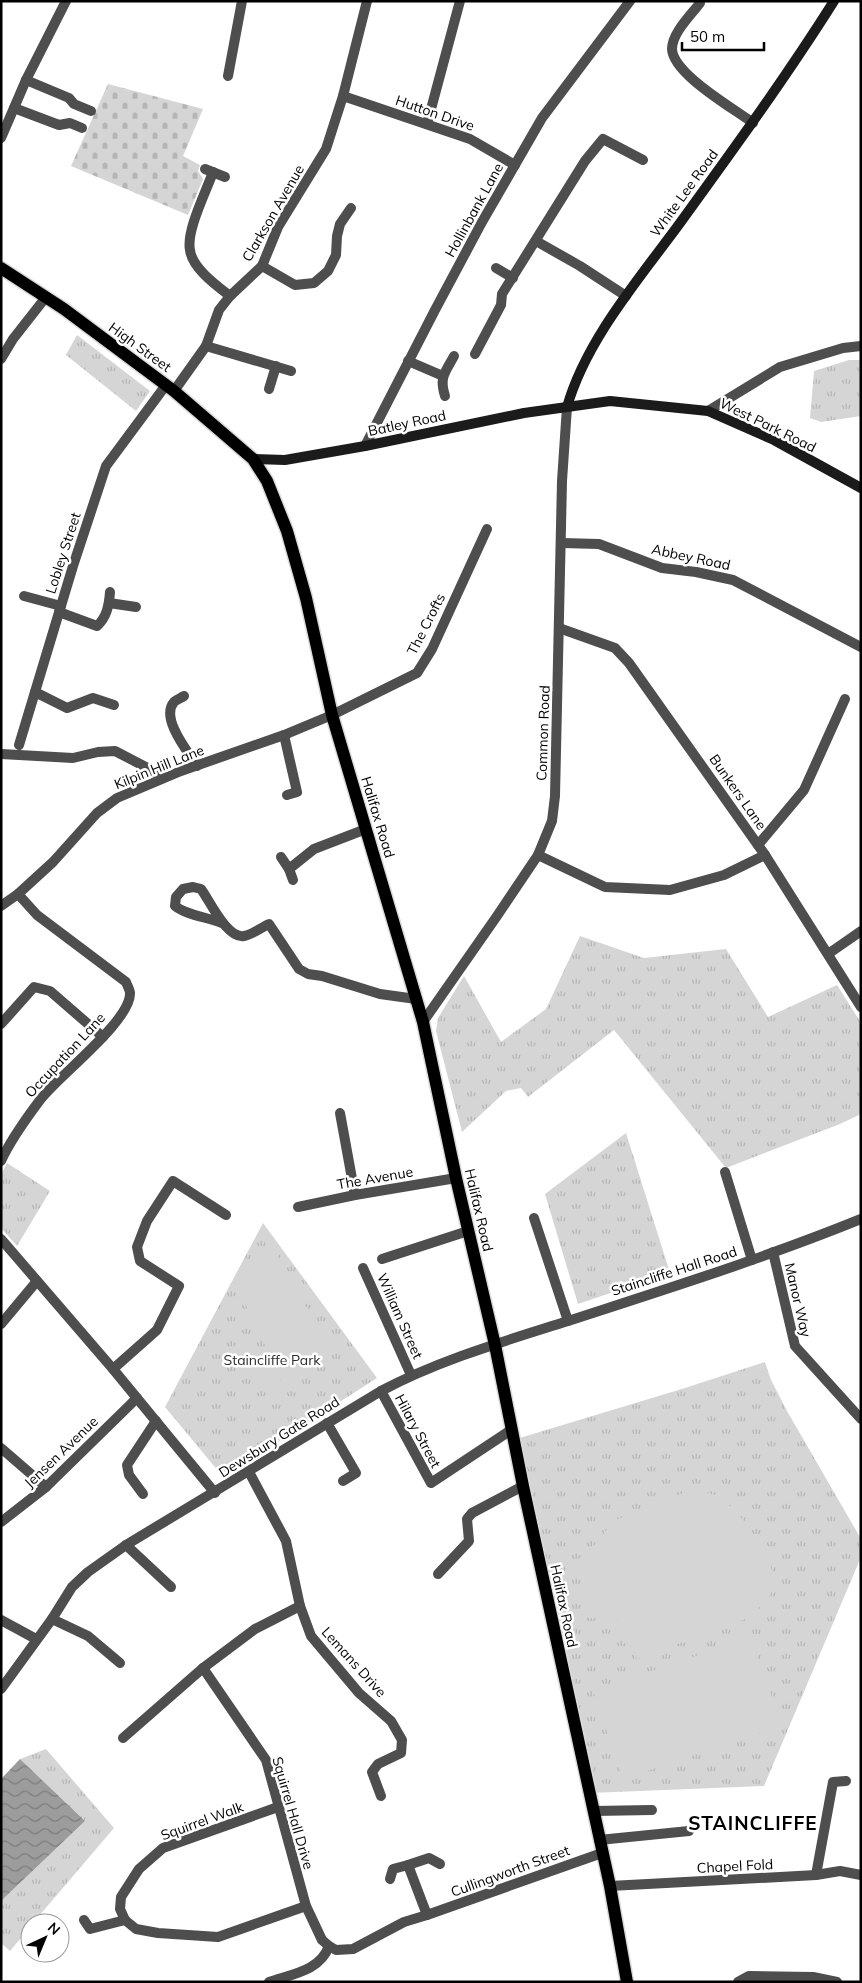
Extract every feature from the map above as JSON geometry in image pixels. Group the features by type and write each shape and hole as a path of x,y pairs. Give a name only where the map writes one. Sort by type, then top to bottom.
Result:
{"main road":[{"name":"White Lee Road","path":"567,407 573,386 584,362 626,296 753,123 834,1"},
{"name":"High Street","path":"1,268 46,297 170,388 253,459"},
{"name":"West Park Road","path":"567,407 610,401 708,411 774,440 861,488"},
{"name":"Batley Road","path":"253,459 285,460 365,446 524,413 567,407"},
{"name":"Halifax Road","path":"253,459 267,480 287,530 306,598 332,715 423,1022 468,1232 495,1345 511,1430 610,1886 627,1982"}],"street":[{"path":"1,138 26,80 66,1"},
{"path":"228,76 242,1"},
{"name":"Clarkson Avenue","path":"170,388 206,346 219,310 230,296 262,266 278,228 326,149 343,96 366,1"},
{"path":"427,124 460,1"},
{"name":"Hollinbank Lane","path":"365,446 482,222 542,118 630,1"},
{"path":"700,4 676,36 672,48 675,62 687,76 753,123"},
{"path":"26,80 68,98 74,104 91,111"},
{"name":"Hutton Drive","path":"343,96 470,139 515,165"},
{"path":"14,108 59,125 70,122 82,128"},
{"path":"475,354 500,305 502,294 585,161 603,139 643,160"},
{"path":"225,177 209,171 190,234 190,251 207,280 230,296"},
{"path":"262,266 295,285 314,283 328,271 336,255 340,224 351,208"},
{"path":"536,241 580,266 626,296"},
{"path":"496,268 513,278"},
{"path":"1,359 12,339 46,297"},
{"path":"206,346 291,371"},
{"path":"708,411 780,366 843,348 861,346"},
{"path":"445,396 441,385 443,376 454,356"},
{"path":"408,361 443,376"},
{"path":"269,388 276,366"},
{"name":"Lobley Street","path":"19,745 106,466 170,388"},
{"name":"Common Road","path":"423,1022 498,916 538,855 552,821 555,796 562,481 567,407"},
{"name":"The Crofts","path":"332,715 417,673 432,649 487,529"},
{"name":"Abbey Road","path":"562,543 599,544 662,568 696,572 733,580 861,647"},
{"path":"24,596 60,609 97,626 104,620 110,598 136,608"},
{"name":"Bunkers Lane","path":"559,628 615,648 630,663 765,855 861,1007"},
{"path":"35,692 67,708 93,698 114,705"},
{"path":"184,696 174,702 171,708 170,721 197,766"},
{"path":"758,845 804,790 845,699"},
{"name":"Kilpin Hill Lane","path":"1,906 18,894 53,862 97,813 117,798 332,715"},
{"path":"284,735 297,792 287,795"},
{"path":"1,754 73,758 98,752 115,751 165,778"},
{"path":"289,869 314,849 366,829"},
{"path":"538,855 605,888 670,890 724,875 765,855"},
{"path":"281,857 289,869 293,880"},
{"path":"222,922 183,912 176,906 176,897 183,889 193,887 201,889 222,922 234,934 244,936 269,924 299,969 308,974 322,976 380,994 416,999"},
{"name":"Occupation Lane","path":"1,1161 40,1100 103,1037 127,1005 130,992 126,982 37,915 18,894"},
{"path":"828,954 861,931"},
{"path":"1,1024 34,988 50,992 103,1037"},
{"path":"340,1113 355,1195"},
{"path":"725,1172 752,1260"},
{"name":"The Avenue","path":"298,1207 355,1195 456,1178"},
{"path":"113,1369 157,1330 179,1286 140,1261 137,1246 147,1221 174,1181 226,1215"},
{"path":"534,1218 568,1321"},
{"name":"Staincliffe Hall Road","path":"495,1345 752,1260 861,1219"},
{"name":"William Street","path":"382,1260 468,1232"},
{"path":"1,1239 113,1369 215,1493"},
{"name":"Manor Way","path":"773,1252 795,1346 861,1419"},
{"name":"William Street","path":"363,1268 411,1375"},
{"path":"1,1324 37,1281"},
{"name":"Dewsbury Gate Road","path":"1,1689 18,1668 72,1587 88,1572 126,1545 381,1391 411,1375 495,1345"},
{"name":"Hilary Street","path":"381,1391 431,1484 511,1430"},
{"name":"Jensen Avenue","path":"1,1522 46,1487 137,1398"},
{"path":"142,1494 129,1474 127,1465 156,1421"},
{"path":"328,1423 356,1473 343,1481"},
{"path":"1,1448 46,1487"},
{"name":"Lemans Drive","path":"249,1472 286,1541 300,1606 311,1636 359,1693 391,1721 402,1740 401,1753 378,1764 372,1772 381,1796"},
{"path":"438,1574 469,1541 467,1520 472,1513 523,1486"},
{"path":"126,1545 171,1587"},
{"path":"124,1738 203,1668 255,1629 300,1606"},
{"path":"52,1619 88,1636 120,1663"},
{"path":"1,1620 36,1639"},
{"name":"Squirrel Hall Drive","path":"203,1668 266,1760 306,1906 322,1940 329,1946"},
{"path":"816,1875 832,1782 846,1781"},
{"name":"Squirrel Walk","path":"126,1920 120,1909 121,1897 138,1869 163,1848 278,1807"},
{"path":"594,1811 652,1810"},
{"path":"599,1840 689,1831"},
{"name":"Cullingworth Street","path":"329,1946 336,1950 353,1949 404,1922 602,1853"},
{"path":"390,1879 393,1869 429,1858 440,1864"},
{"path":"408,1865 427,1915"},
{"name":"Chapel Fold","path":"610,1886 816,1875 840,1871 861,1876"},
{"path":"84,1920 90,1929 126,1920 136,1929 218,1937 306,1906"},
{"path":"269,1982 317,1965 326,1955 329,1946"},
{"path":"738,1982 749,1976 768,1976 813,1977 837,1982"}],"green space":[{"path":"108,84 203,109 183,156 200,165 198,171 203,179 188,215 71,166"},
{"path":"77,335 150,391 136,411 66,355"},
{"path":"849,360 861,360 861,416 821,422 810,418 814,371"},
{"path":"580,936 644,958 726,949 768,1017 837,985 861,1023 861,1114 726,1168 614,1030 528,1097 521,1088 506,1091 462,1132 436,1031 438,1018 464,976 501,1042 546,1009"},
{"path":"626,1133 670,1273 578,1304 545,1194"},
{"path":"7,1163 50,1191 17,1246 1,1228 1,1175"},
{"name":"Staincliffe Park","path":"263,1223 377,1378 229,1473 219,1472 165,1407"},
{"path":"275,1252 304,1294 262,1327 230,1284"},
{"path":"301,1300 335,1344 291,1379 257,1335"},
{"path":"263,1358 283,1384 271,1394 250,1369"},
{"path":"765,1362 771,1380 787,1411 861,1539 861,1557 764,1786 590,1793 513,1440"},
{"path":"691,1490 720,1496 746,1523 771,1567 776,1586 764,1603 748,1618 637,1659 632,1647 626,1648 618,1620 589,1618 576,1561 602,1538 611,1522"},
{"path":"751,1637 782,1726 623,1779 593,1691"},
{"path":"46,1749 114,1828 42,1913 20,1913 20,1939 10,1951 1,1943 1,1901 85,1821 20,1759"}],"water":[{"path":"20,1759 85,1821 1,1901 1,1779"}],"district":[{"name":"STAINCLIFFE","path":"753,1823"}]}
